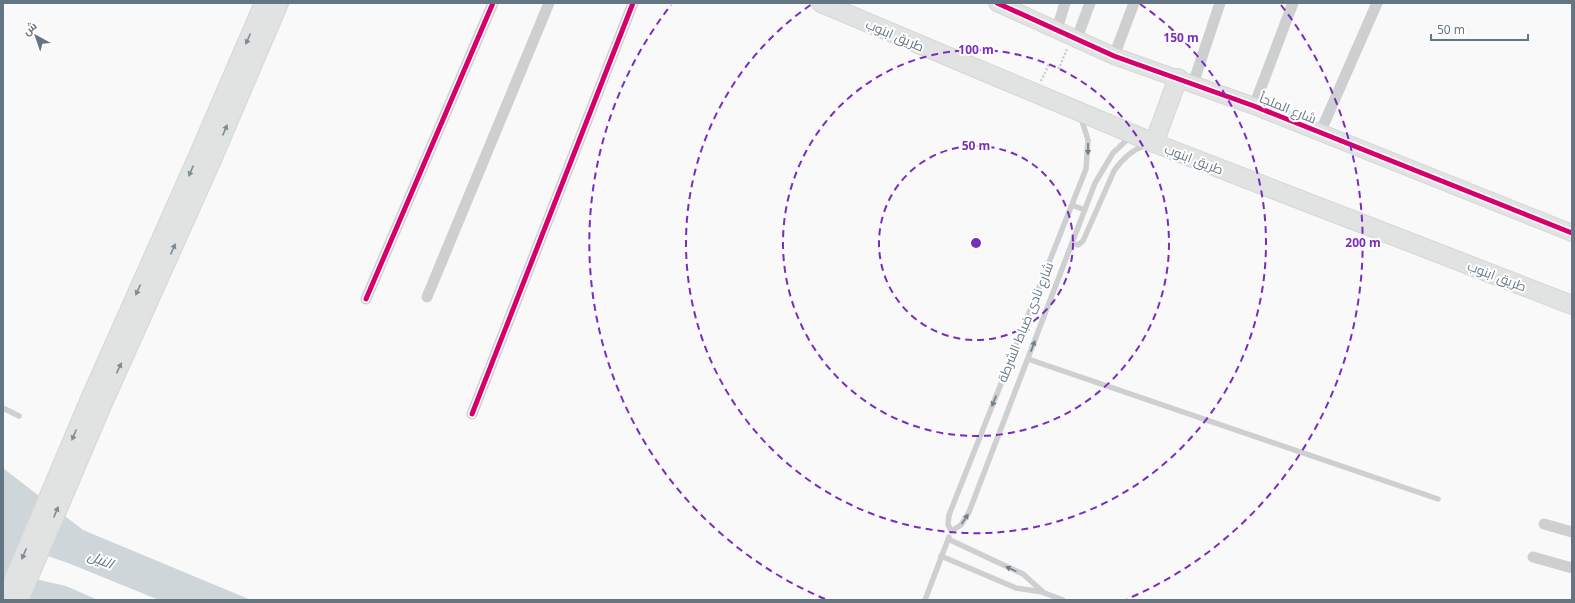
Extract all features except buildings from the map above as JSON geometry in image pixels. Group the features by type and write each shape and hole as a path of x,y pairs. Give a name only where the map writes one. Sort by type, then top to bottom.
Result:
{"main road":[{"path":"19,600 96,401 201,148 264,3"},
{"path":"5,600 96,401 209,167 279,3"},
{"name":"طريق ابنوب","path":"821,3 1154,143 1572,305"},
{"path":"1154,143 1162,121 1182,83"}],"street":[{"path":"366,300 493,3"},
{"path":"426,297 549,3"},
{"path":"472,414 633,3"},
{"name":"شارع الملجأ","path":"997,3 1057,29 1073,42 1114,56 1182,83 1254,106 1572,233"},
{"path":"1057,29 1065,3"},
{"path":"1073,42 1090,3"},
{"path":"1114,56 1134,3"},
{"path":"1182,83 1220,3"},
{"path":"1254,106 1293,3"},
{"path":"1320,133 1377,3"},
{"path":"1544,524 1572,532"},
{"path":"1533,558 1572,568"}],"lane":[{"name":"شارع نادى ضباط الشرطة","path":"925,600 948,539 950,531 948,524 949,515 1086,168 1088,154 1086,130 1078,112"},
{"name":"شارع نادى ضباط الشرطة","path":"950,531 961,525 969,512 1095,183 1105,164 1113,153 1132,134"},
{"path":"1072,243 1078,244 1083,241 1119,163 1134,150 1154,143"},
{"path":"1072,205 1085,210"},
{"path":"1028,359 1438,499"},
{"path":"3,408 19,416"},
{"path":"948,539 1023,574 1042,592"},
{"path":"941,556 1016,588 1042,592 1063,600"}],"path":[{"path":"1035,94 1049,64 1059,68 1073,42"}],"water":[{"name":"النيل","path":"3,468 83,530 251,600 159,600 68,563 27,549 17,575 66,586 98,600 3,600"}],"cycle path":[{"path":"366,299 493,3"},
{"path":"472,414 633,3"},
{"path":"997,3 1114,56 1254,106 1572,233"}]}
